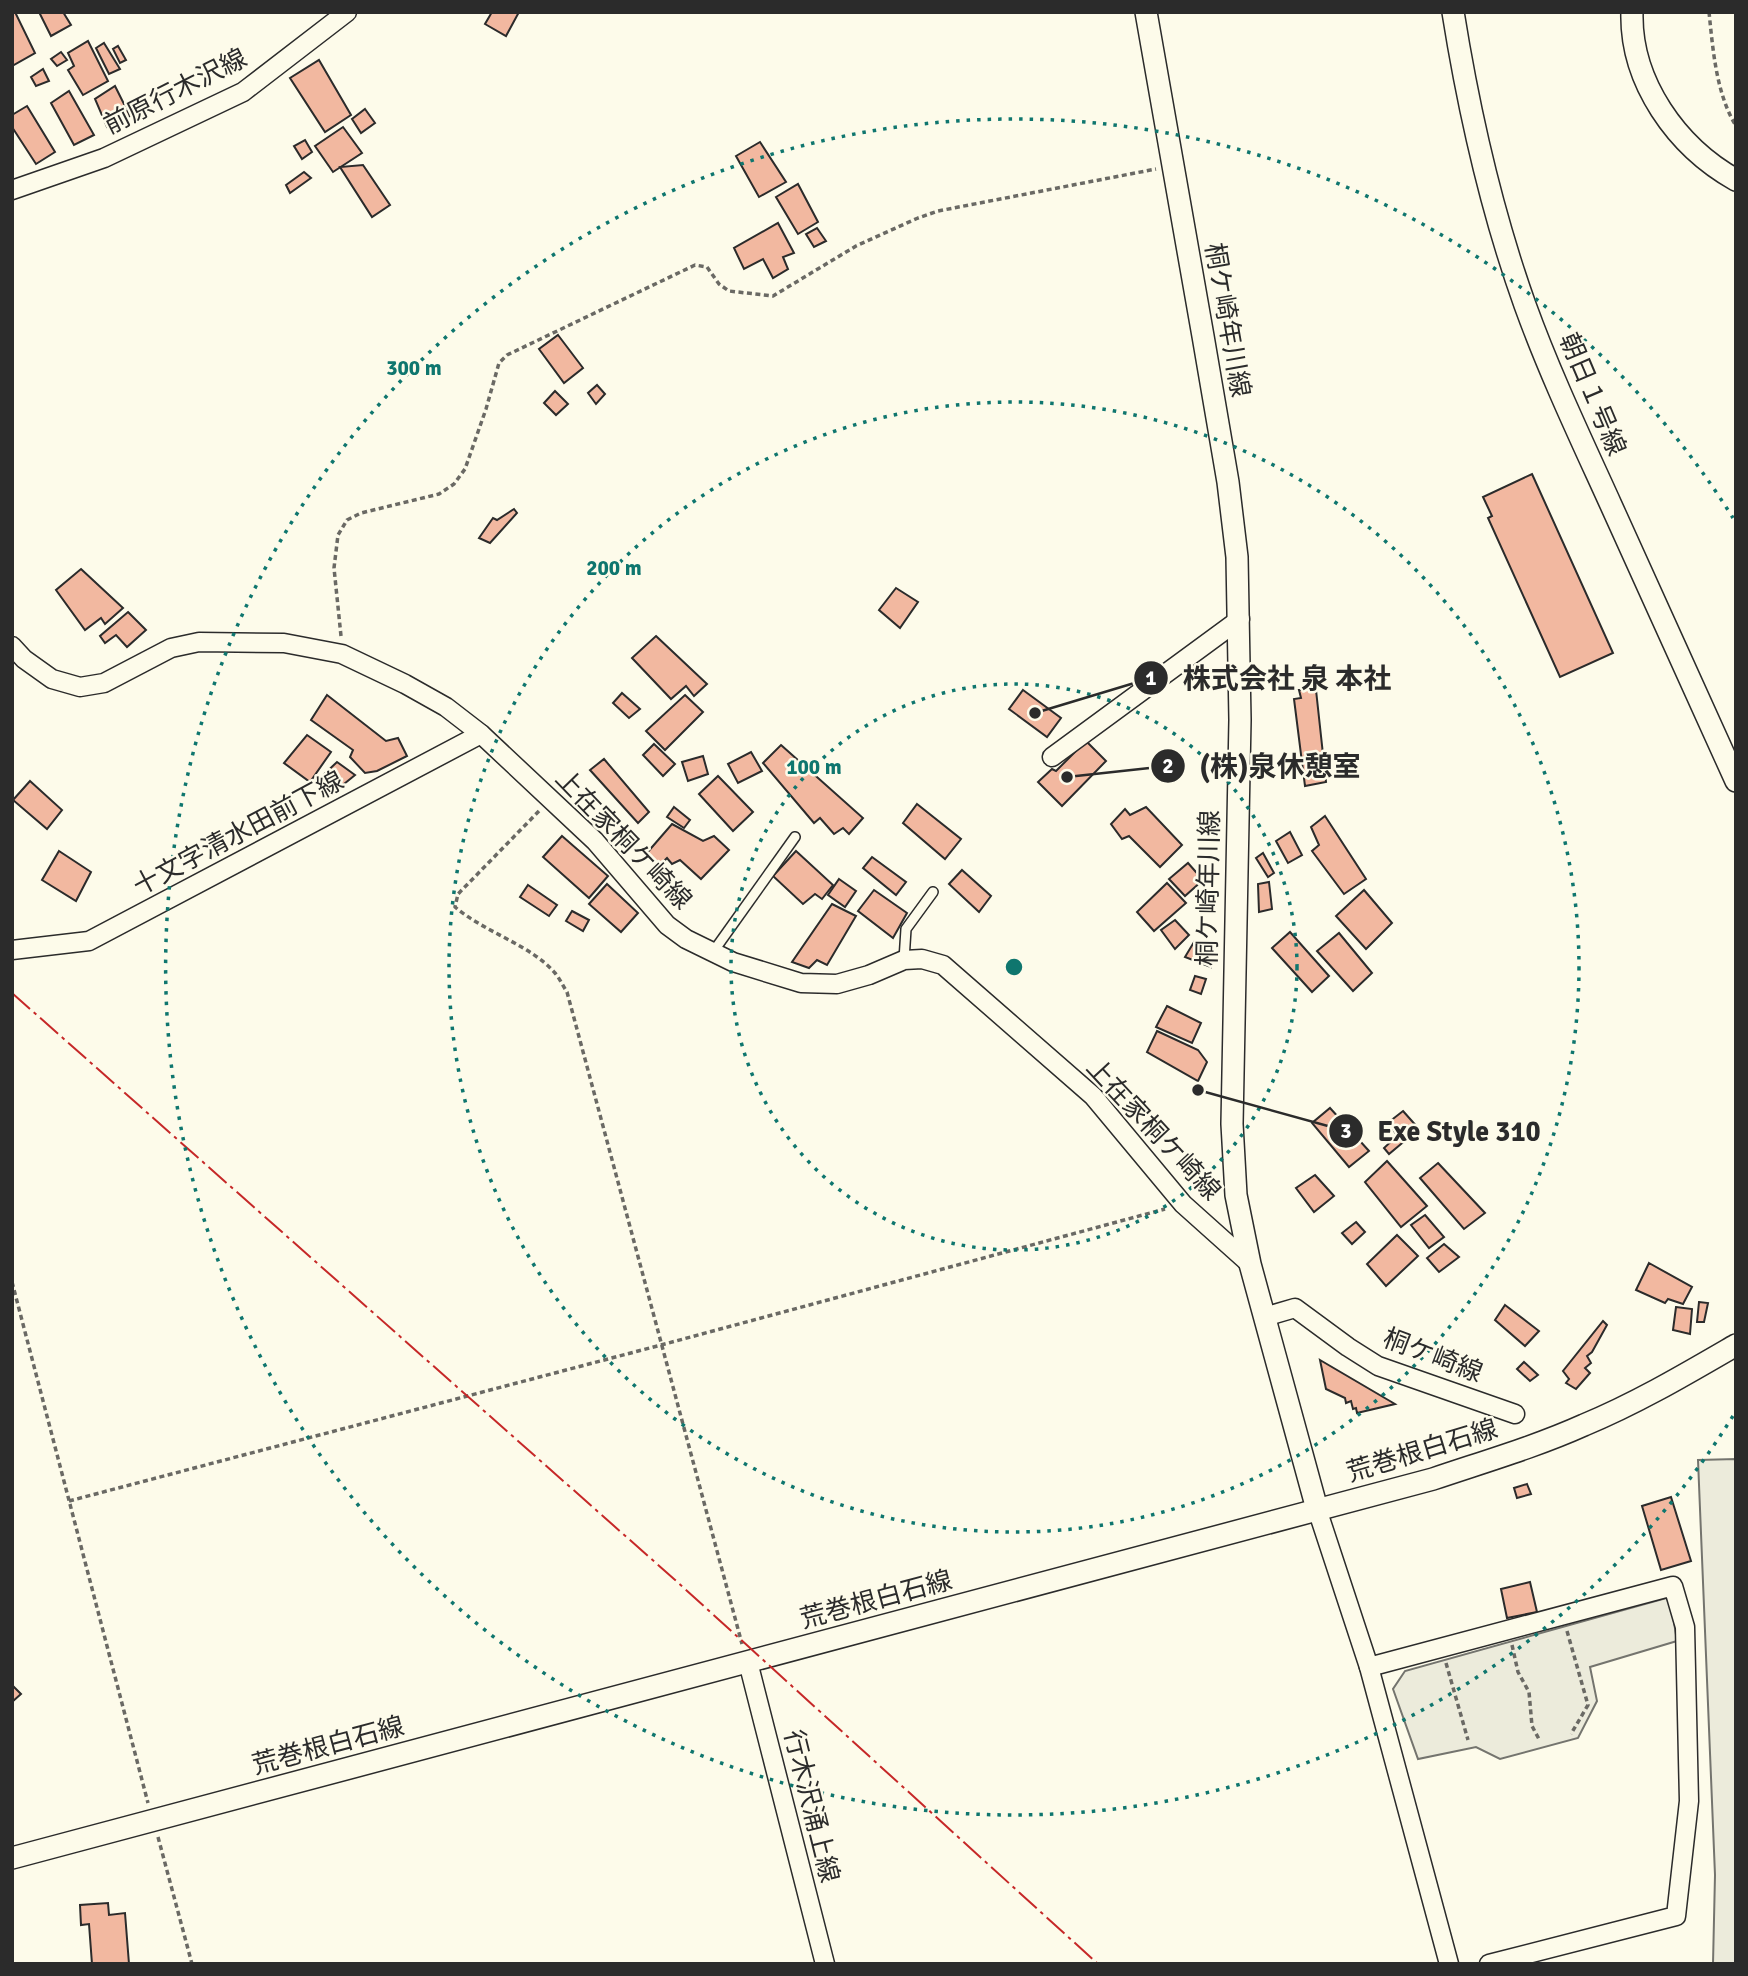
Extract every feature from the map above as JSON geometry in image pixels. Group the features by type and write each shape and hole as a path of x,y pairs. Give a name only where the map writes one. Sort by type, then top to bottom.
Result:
{"street":[{"name":"前原行木沢線","path":"12,190 104,158 243,92 347,12"},
{"name":"桐ケ崎年川線","path":"1146,12 1228,482 1237,556 1240,720 1232,1124 1236,1195 1250,1264 1317,1510"},
{"name":"朝日１号線","path":"1453,12 1464,82 1483,163 1526,307 1559,389 1736,781"},
{"path":"1632,12 1635,46 1642,69 1665,118 1711,165 1736,180"},
{"path":"1052,758 1240,619"},
{"name":"上在家桐ケ崎線","path":"12,646 24,659 52,679 80,687 104,683 171,648 199,642 284,643 342,654 405,684 446,707 481,734 595,841 667,925 686,939 733,962 801,983 837,984 869,975 904,960 922,959 943,965 1093,1096 1184,1204 1250,1264"},
{"name":"十文字清水田前下線","path":"12,950 89,941 481,734"},
{"name":"桐ケ崎線","path":"1264,1317 1295,1308 1348,1348 1378,1366 1515,1414"},
{"name":"荒巻根白石線","path":"12,1858 1433,1479 1583,1426 1637,1401 1736,1345"},
{"path":"1317,1510 1369,1667 1449,1964"},
{"path":"1369,1667 1673,1586 1685,1627 1689,1801 1676,1916 1489,1964"},
{"name":"行木沢涌上線","path":"748,1662 825,1964"}],"lane":[{"path":"713,952 795,837"},
{"path":"904,960 906,929 933,892"}],"path":[{"path":"1709,12 1712,43 1726,109 1736,126"},
{"path":"342,654 334,568 338,535 347,520 361,513 439,494 454,484 465,469 499,363 507,355 695,265 707,267 719,284 729,291 773,296 838,256 938,211 1172,166"},
{"path":"551,799 458,894 454,907 468,919 537,957 556,974 567,992 748,1662"},
{"path":"69,1501 1184,1204"},
{"path":"12,1282 191,1964"},
{"path":"1562,1615 1588,1705 1571,1734"},
{"path":"1507,1630 1518,1672 1529,1692 1532,1726 1540,1741"},
{"path":"1442,1647 1468,1740"}],"shaded area":[{"path":"1736,1459 1736,1964 1713,1964 1715,1875 1698,1460"},
{"path":"1670,1597 1677,1641 1590,1667 1597,1701 1578,1738 1500,1759 1476,1747 1418,1759 1393,1689 1405,1671"}],"building":[{"path":"12,12 15,12 35,53 12,66"},
{"path":"39,12 63,12 71,25 51,36"},
{"path":"492,12 519,12 506,36 485,24"},
{"path":"88,41 108,81 83,95 68,70 74,66 68,53"},
{"path":"104,43 120,69 109,74 96,48"},
{"path":"118,46 126,60 120,63 113,49"},
{"path":"61,52 67,60 57,66 51,59"},
{"path":"319,60 351,115 325,132 290,78"},
{"path":"43,69 49,81 36,86 31,77"},
{"path":"115,86 130,116 107,127 95,99"},
{"path":"69,91 94,135 74,145 51,103"},
{"path":"27,106 55,152 36,164 12,127 12,115"},
{"path":"365,109 375,123 361,133 352,119"},
{"path":"343,127 362,153 333,172 315,146"},
{"path":"305,140 312,152 302,159 294,146"},
{"path":"760,142 786,182 759,197 736,156"},
{"path":"363,165 390,205 372,217 340,167"},
{"path":"304,172 311,178 290,193 286,185"},
{"path":"798,184 818,222 798,234 776,197"},
{"path":"778,223 794,253 783,257 788,269 773,278 763,259 744,269 734,248"},
{"path":"817,228 826,241 814,247 806,234"},
{"path":"558,335 583,368 564,383 539,349"},
{"path":"597,385 605,394 596,404 588,393"},
{"path":"555,391 568,404 556,415 544,403"},
{"path":"1532,474 1613,653 1560,677 1488,518 1492,516 1483,497"},
{"path":"514,509 517,513 490,543 479,538 493,518 497,520"},
{"path":"81,569 123,608 105,624 101,618 85,630 56,590"},
{"path":"896,588 918,602 900,628 879,610"},
{"path":"128,612 146,630 127,647 116,635 105,643 100,636"},
{"path":"656,636 707,684 694,696 686,686 671,699 632,658"},
{"path":"1023,690 1061,718 1047,737 1009,709"},
{"path":"1299,690 1316,690 1326,782 1305,786 1294,699 1301,698"},
{"path":"622,693 640,709 629,718 613,703"},
{"path":"327,695 386,741 398,738 407,756 377,771 365,773 350,757 353,750 311,720"},
{"path":"685,695 703,712 665,750 646,731"},
{"path":"307,735 331,752 310,782 284,763"},
{"path":"1086,741 1106,761 1062,806 1038,782 1052,769 1056,771"},
{"path":"654,744 675,764 663,776 643,755"},
{"path":"781,745 863,818 849,834 843,828 834,834 820,818 814,823 763,763"},
{"path":"751,752 762,771 738,783 728,764"},
{"path":"703,756 708,774 688,781 682,762"},
{"path":"604,759 649,812 638,823 590,770"},
{"path":"337,762 355,775 333,793 319,779"},
{"path":"718,776 753,812 733,831 699,794"},
{"path":"30,781 62,810 47,829 13,800"},
{"path":"917,804 961,839 945,859 903,823"},
{"path":"674,807 690,820 684,828 667,817"},
{"path":"1146,807 1182,845 1160,867 1129,836 1122,839 1111,824 1125,809 1130,815"},
{"path":"1325,816 1366,879 1344,894 1312,851 1319,845 1311,827"},
{"path":"672,824 703,841 714,836 729,850 701,879 680,860 672,864 667,858 659,866 646,854"},
{"path":"1290,832 1302,855 1288,863 1276,841"},
{"path":"562,836 608,876 589,898 543,857"},
{"path":"59,851 91,872 76,901 42,880"},
{"path":"796,851 833,885 822,899 815,894 803,904 773,876"},
{"path":"1263,853 1274,873 1268,877 1256,858"},
{"path":"872,857 906,882 896,895 863,868"},
{"path":"1188,863 1203,880 1185,896 1169,879"},
{"path":"962,870 991,896 979,912 949,884"},
{"path":"839,879 856,891 845,907 828,895"},
{"path":"1269,882 1272,909 1259,912 1258,884"},
{"path":"1167,883 1186,903 1154,931 1137,912"},
{"path":"607,884 638,913 621,932 589,904"},
{"path":"528,885 557,905 549,916 520,897"},
{"path":"874,890 907,913 893,938 858,911"},
{"path":"1364,890 1392,923 1366,949 1336,916"},
{"path":"832,904 856,916 827,965 817,960 809,968 792,962"},
{"path":"572,911 589,920 583,931 566,921"},
{"path":"1175,920 1189,935 1175,949 1161,930"},
{"path":"1290,932 1329,976 1312,992 1272,948"},
{"path":"1339,933 1372,973 1353,991 1317,951"},
{"path":"1194,942 1213,953 1211,967 1185,957"},
{"path":"1195,976 1206,979 1201,994 1190,990"},
{"path":"1167,1006 1201,1023 1192,1043 1156,1027"},
{"path":"1157,1031 1198,1050 1207,1062 1198,1081 1147,1052"},
{"path":"1330,1108 1369,1151 1349,1167 1312,1123"},
{"path":"1403,1111 1419,1129 1389,1154 1384,1148 1397,1136 1389,1122"},
{"path":"1387,1161 1427,1206 1401,1227 1365,1182"},
{"path":"1438,1163 1485,1213 1464,1229 1420,1178"},
{"path":"1315,1175 1334,1196 1314,1212 1296,1188"},
{"path":"1425,1215 1444,1237 1429,1248 1411,1225"},
{"path":"1356,1222 1365,1232 1352,1244 1342,1233"},
{"path":"1397,1235 1418,1256 1386,1286 1367,1264"},
{"path":"1444,1244 1459,1257 1439,1272 1427,1258"},
{"path":"1649,1263 1692,1287 1683,1304 1668,1299 1665,1303 1636,1290"},
{"path":"1699,1302 1708,1303 1704,1322 1697,1322"},
{"path":"1505,1305 1539,1331 1525,1346 1495,1320"},
{"path":"1676,1307 1692,1309 1690,1334 1673,1330"},
{"path":"1603,1321 1607,1325 1587,1356 1591,1363 1585,1368 1590,1373 1576,1389 1566,1383 1569,1379 1563,1371"},
{"path":"1320,1360 1395,1404 1357,1413 1351,1401 1346,1403 1345,1398 1326,1389"},
{"path":"1524,1362 1538,1375 1530,1381 1517,1369"},
{"path":"1527,1484 1531,1494 1517,1498 1514,1488"},
{"path":"1671,1497 1691,1561 1661,1570 1642,1506"},
{"path":"1530,1582 1537,1612 1507,1618 1501,1589"},
{"path":"12,1685 21,1694 12,1702"},
{"path":"108,1903 109,1915 125,1913 129,1964 92,1964 89,1924 81,1925 80,1905"}],"power":[{"path":"12,993 674,1579 1098,1964"}],"place":[{"name":"株式会社 泉 本社","path":"1035,713"},
{"name":"(株)泉休憩室","path":"1067,777"},
{"name":"Exe Style 310","path":"1198,1090"}]}
